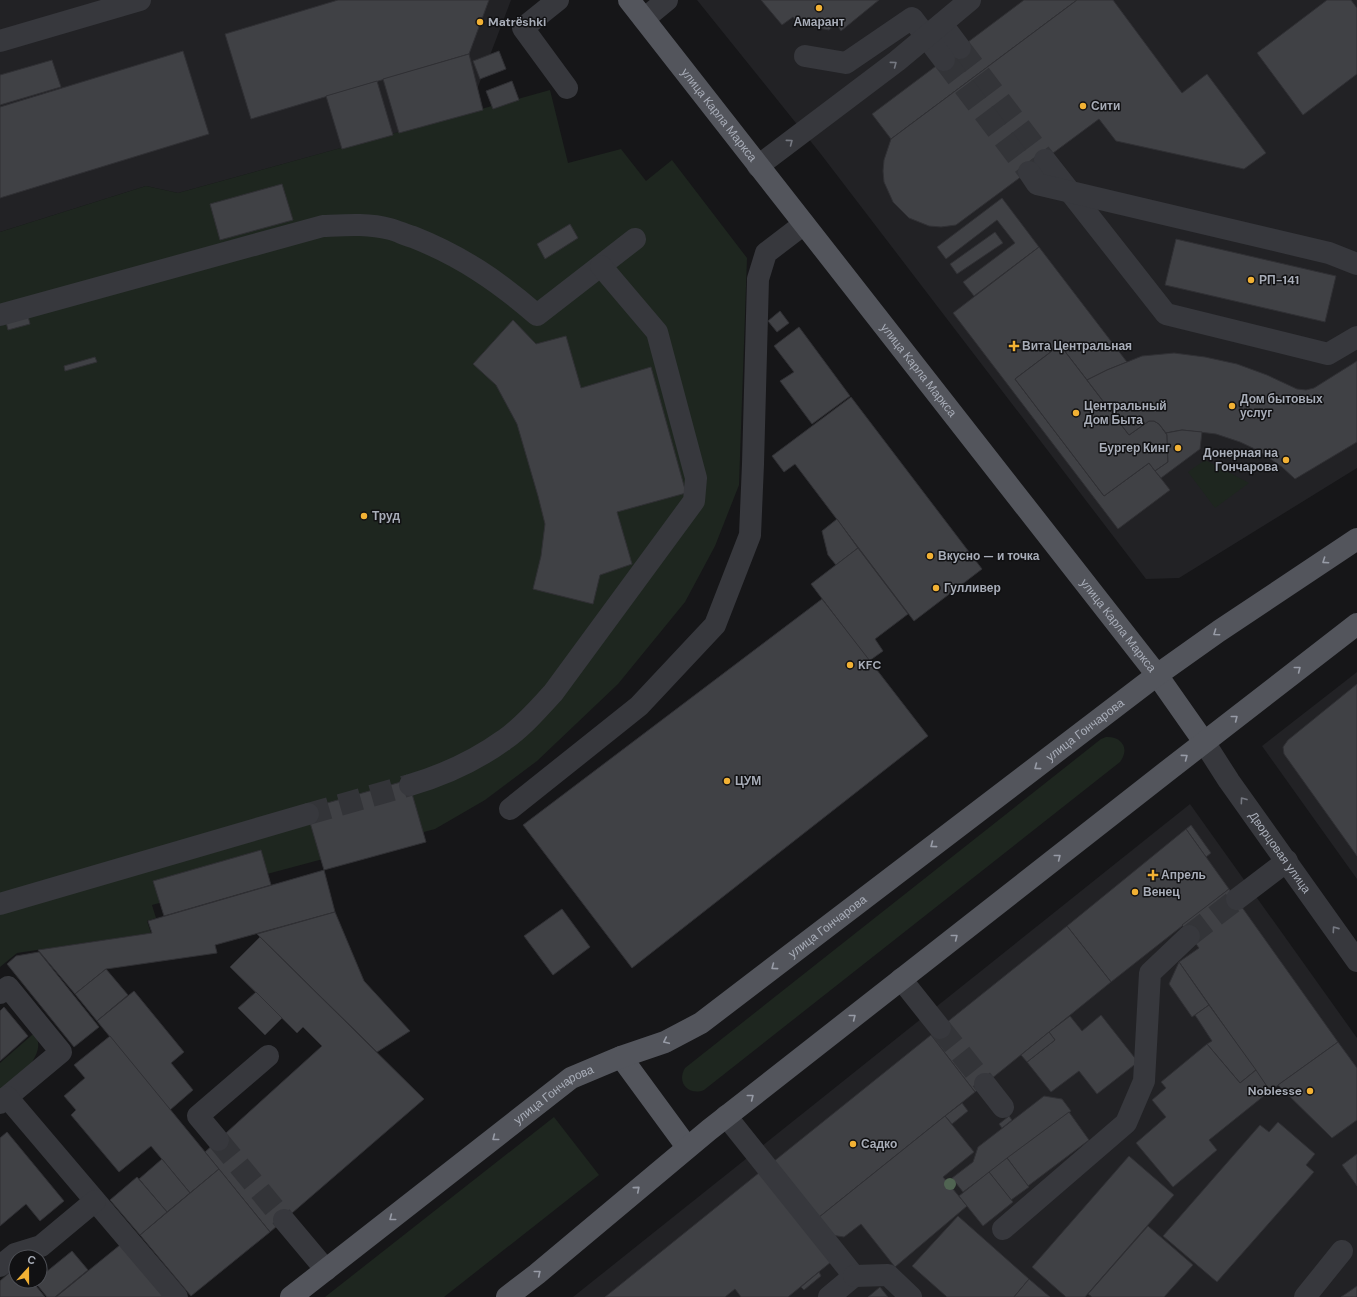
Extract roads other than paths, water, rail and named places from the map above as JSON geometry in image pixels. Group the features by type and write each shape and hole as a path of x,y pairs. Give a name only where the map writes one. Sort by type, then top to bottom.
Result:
{"main road":[{"name":"улица Карла Маркса","path":"630,0 1156,675 1204,742"},
{"name":"улица Гончарова","path":"291,1297 571,1078 621,1057 665,1042 701,1023 1156,675 1357,539"},
{"path":"507,1297 537,1274 687,1147 726,1116 1204,742 1356,628"},
{"path":"621,1057 687,1147"}],"street":[{"path":"0,41 140,0"},
{"path":"558,0 523,28 567,88"},
{"path":"644,19 667,0"},
{"path":"758,166 897,62 970,0"},
{"path":"805,56 846,63 912,18 934,30 952,54"},
{"path":"1037,166 1037,184 1329,253 1357,264"},
{"path":"1069,192 1166,314 1328,354 1357,337"},
{"path":"0,315 323,226 357,224 389,228 438,247 483,272 514,294 537,315 635,239"},
{"path":"510,809 640,706 715,625 750,535 758,279 766,253 804,224"},
{"path":"410,785 451,771 477,758 505,740 529,719 554,693 694,501 696,478 656,332 601,266"},
{"name":"Дворцовая улица","path":"1204,742 1229,781 1357,962"},
{"path":"0,904 308,814"},
{"path":"1237,899 1287,861"},
{"path":"1003,1229 1126,1123 1144,1081 1150,973 1189,936"},
{"path":"901,979 940,1028"},
{"path":"0,994 8,987 61,1052 4,1100 95,1201 177,1297"},
{"path":"218,1140 198,1116 268,1056"},
{"path":"985,1084 1003,1107"},
{"path":"726,1116 854,1276"},
{"path":"0,1266 15,1254 40,1246 95,1201"},
{"path":"284,1220 326,1270"},
{"path":"1305,1297 1342,1251"},
{"path":"829,1297 854,1276 888,1275 911,1297"}],"tunnel":[{"path":"960,48 1045,160"},
{"path":"944,60 1029,172"},
{"path":"308,814 410,785"},
{"path":"1189,936 1237,899"},
{"path":"940,1028 985,1084"},
{"path":"218,1140 284,1220"}],"place":[{"name":"Амарант","path":"819,8"},
{"name":"Matrёshki","path":"480,22"},
{"name":"Сити","path":"1083,106"},
{"name":"РП-141","path":"1251,280"},
{"name":"Вита Центральная","path":"1014,346"},
{"name":"Дом бытовых услуг","path":"1232,406"},
{"name":"Центральный Дом Быта","path":"1076,413"},
{"name":"Бургер Кинг","path":"1178,448"},
{"name":"Донерная на Гончарова","path":"1286,460"},
{"name":"Труд","path":"364,516"},
{"name":"Вкусно — и точка","path":"930,556"},
{"name":"Гулливер","path":"936,588"},
{"name":"KFC","path":"850,665"},
{"name":"ЦУМ","path":"727,781"},
{"name":"Апрель","path":"1153,875"},
{"name":"Венец","path":"1135,892"},
{"name":"Noblesse","path":"1310,1091"},
{"name":"Садко","path":"853,1144"}]}
